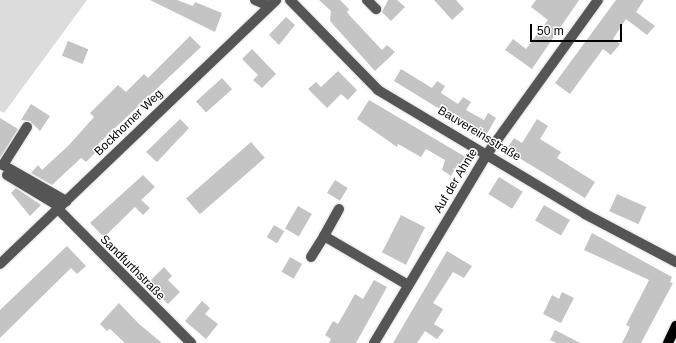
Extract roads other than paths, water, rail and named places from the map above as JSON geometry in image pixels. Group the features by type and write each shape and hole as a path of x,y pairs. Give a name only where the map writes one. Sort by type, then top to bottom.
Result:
{"main road":[{"path":"668,343 676,326"}],"street":[{"path":"255,0 273,3"},
{"name":"Bauvereinsstraße","path":"290,0 378,90 585,214 676,262"},
{"path":"367,0 376,9"},
{"name":"Auf der Ahnte","path":"374,343 487,154 598,0"},
{"name":"Bockhorner Weg","path":"0,264 273,3"},
{"path":"27,127 4,165 61,206"},
{"path":"0,171 61,206"},
{"name":"Sandfurthstraße","path":"61,206 191,343"},
{"path":"311,257 339,209"},
{"path":"324,236 408,285"}]}
